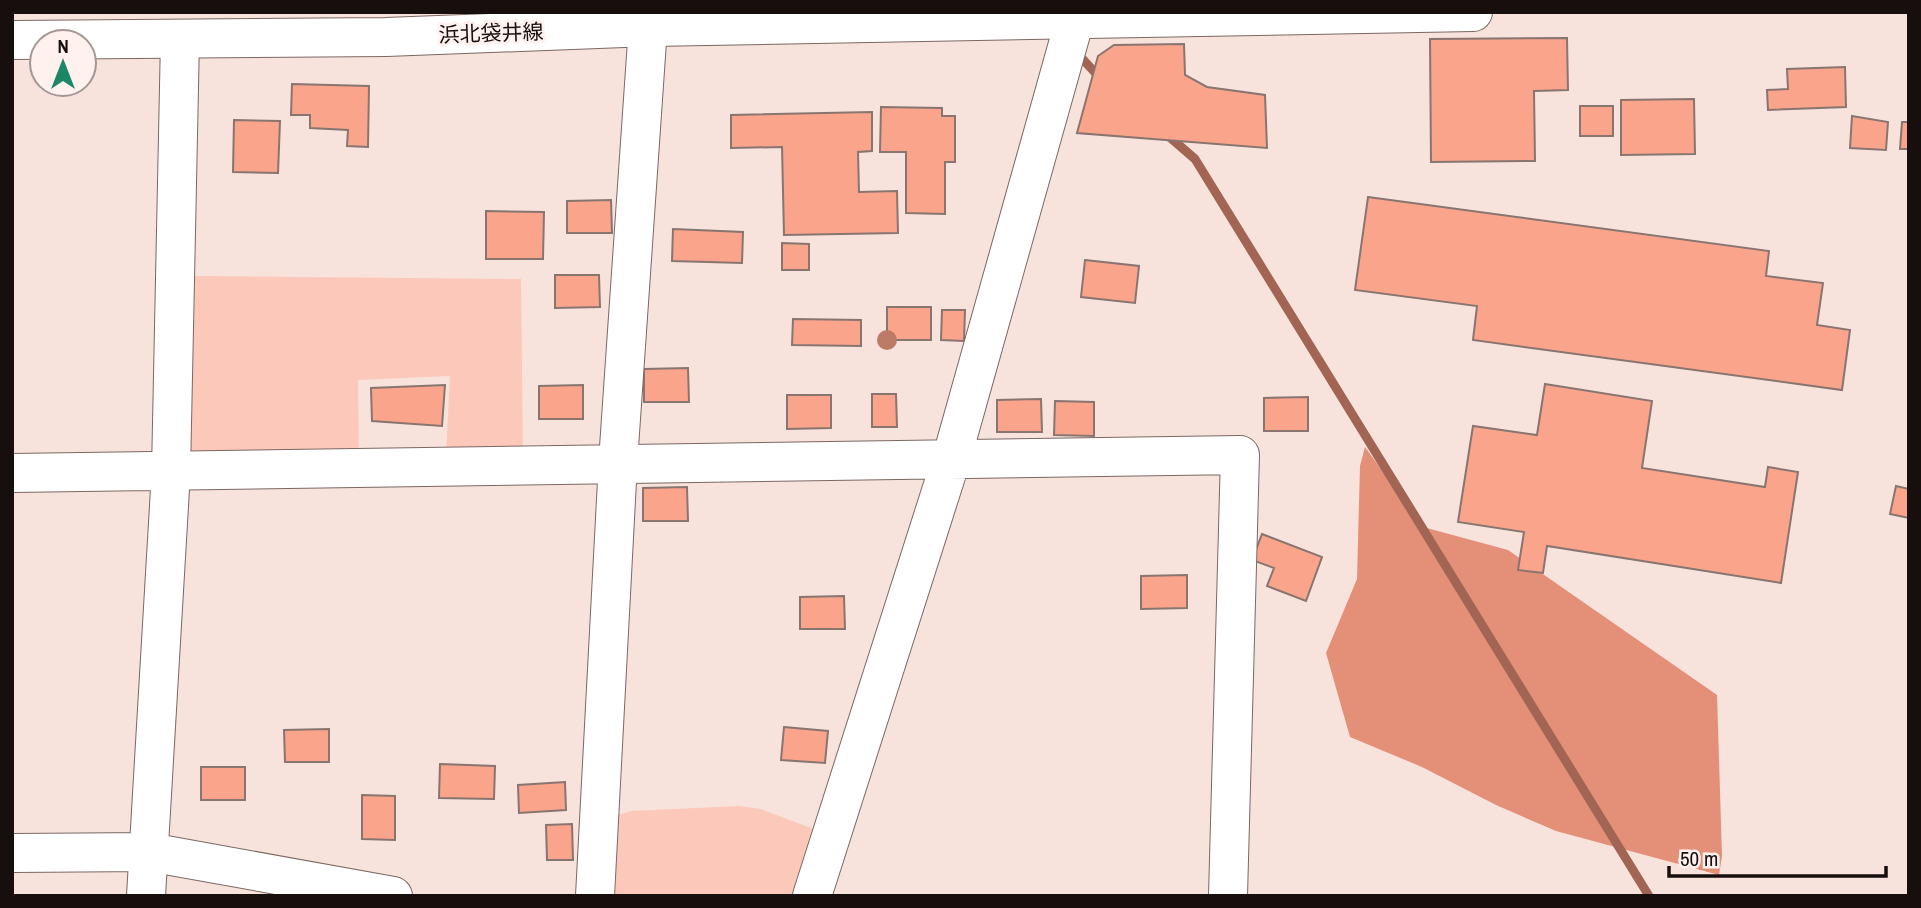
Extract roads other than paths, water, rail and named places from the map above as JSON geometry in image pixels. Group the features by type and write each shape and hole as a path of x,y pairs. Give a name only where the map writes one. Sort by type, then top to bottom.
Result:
{"street":[{"name":"浜北袋井線","path":"12,40 180,39 386,24 1473,12"},
{"path":"812,896 953,457 1076,16"},
{"path":"595,896 618,462 650,20"},
{"path":"146,896 171,472 180,39"},
{"path":"12,473 953,457 1240,455 1228,896"},
{"path":"12,853 149,852 393,896"}],"waterway":[{"path":"1077,53 1101,79"},
{"path":"1165,133 1195,159 1649,896"}]}
